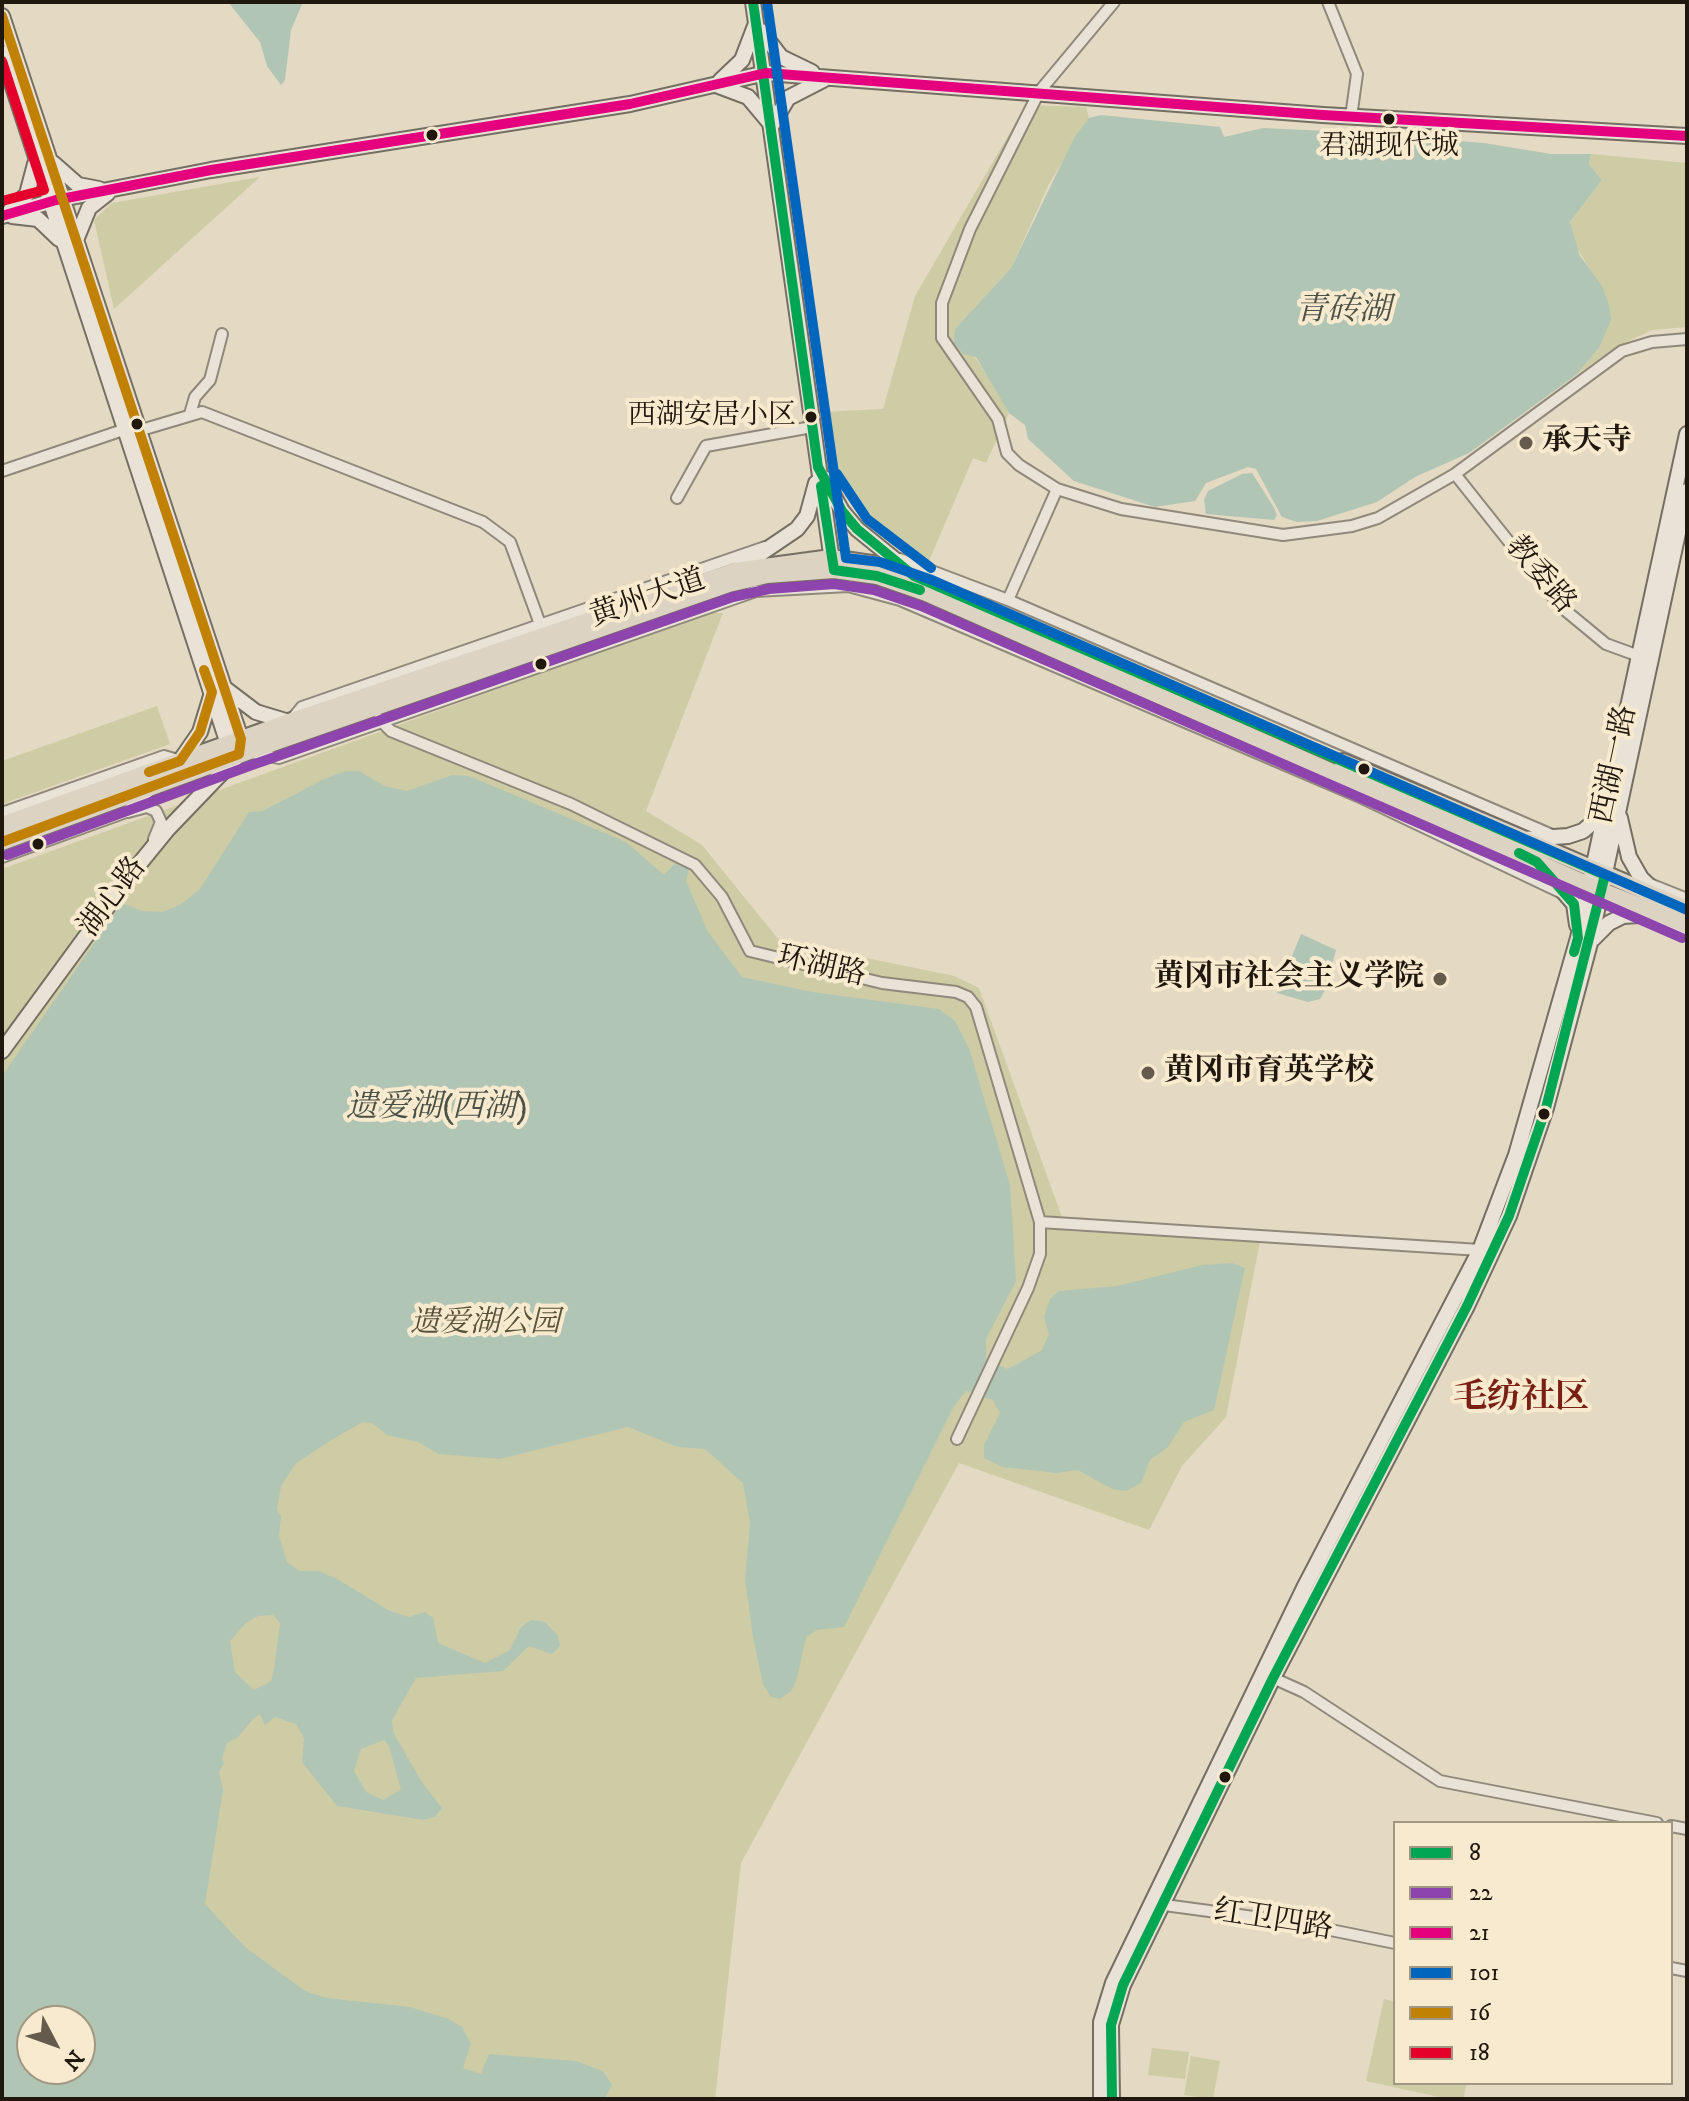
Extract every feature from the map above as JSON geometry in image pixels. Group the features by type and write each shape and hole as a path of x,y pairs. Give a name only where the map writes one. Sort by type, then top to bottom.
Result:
{"main road":[{"path":"753,2 766,73 832,564"},
{"path":"2,16 42,159 78,185 115,189"},
{"path":"756,21 768,43 781,57 827,78"},
{"path":"715,85 742,60 756,21"},
{"path":"2,53 42,159 217,689 239,747"},
{"path":"3,216 56,200 227,168 630,104 766,73 1351,117 1687,136"},
{"path":"772,126 788,98 827,78"},
{"path":"715,85 748,97 772,126"},
{"path":"3,216 27,194 42,159"},
{"path":"69,242 89,208 115,189"},
{"path":"3,216 38,219 69,242"},
{"name":"西湖一路","path":"1613,809 1639,656 1687,434"},
{"path":"735,571 778,542 807,516 818,467"},
{"path":"818,467 842,511 914,576"},
{"name":"西湖一路","path":"1101,2099 1101,2022 1113,1983 1157,1904 1490,1260 1546,1108 1687,491"},
{"name":"黄州大道","path":"2,842 153,787 289,722 373,708 735,571 773,563 832,564 914,576 1523,839 1598,880 1661,907 1687,925"},
{"name":"黄州大道","path":"2,825 180,761 373,708 729,584 832,564 877,576 953,604 1537,862 1598,880"},
{"path":"217,689 256,712 289,722"},
{"path":"180,761 200,732 217,689"},
{"name":"湖心路","path":"2,1051 144,858 239,747"},
{"path":"1523,839 1557,838 1583,831 1613,809 1629,857 1661,907 1609,923 1584,940 1577,911 1569,895 1537,862"},
{"name":"黄州大道","path":"1661,907 1687,909"},
{"name":"西湖一路","path":"1112,2099 1111,2025 1123,1985 1157,1904 1304,1588 1480,1250 1516,1155 1584,940"}],"street":[{"path":"1114,2 1039,92 970,229 942,303 940,326 947,347 998,419 1007,453 1019,465 1057,489 1162,517 1283,535 1329,531 1378,518 1455,474 1622,351 1652,342 1687,339"},
{"path":"1328,2 1357,74 1351,117"},
{"path":"190,414 195,397 210,380 222,334"},
{"path":"2,471 131,430 202,412 483,522 510,542 540,624"},
{"path":"677,498 706,446 812,427"},
{"name":"教委路","path":"1455,474 1560,606 1606,644 1639,656"},
{"path":"1008,600 1057,489"},
{"path":"289,722 302,707 778,542"},
{"path":"887,554 1008,600 1557,838"},
{"path":"373,708 756,591 848,586 900,600 1358,796 1569,895"},
{"name":"环湖路","path":"373,708 391,731 571,804 695,865 722,897 750,951 882,983 956,992 968,997 976,1007 1040,1222 1040,1254 1035,1272 957,1439"},
{"path":"2,813 164,756 180,761"},
{"path":"126,812 153,787"},
{"path":"2,857 147,807 160,818 160,828 144,858"},
{"path":"1646,883 1687,899"},
{"path":"1635,914 1687,935"},
{"path":"1040,1222 1480,1250"},
{"path":"1273,1678 1304,1692 1440,1781 1647,1821"},
{"name":"红卫四路","path":"1157,1904 1291,1922 1393,1943"}],"green space":[{"path":"1026,105 1086,107 1089,118 1049,184 1011,268 955,329 997,389 1009,413 986,463 973,458 929,561 893,546 865,523 837,479 823,412 883,409 915,296"},
{"path":"1591,154 1687,163 1687,327 1652,330 1616,347 1576,375 1599,348 1609,305 1572,238 1570,222 1602,180 1589,164"},
{"path":"260,177 114,309 94,220 112,203"},
{"name":"遗爱湖(西湖)","path":"707,613 723,613 646,811 702,845 779,940 954,976 979,988 1067,1231 1260,1241 1226,1417 1182,1466 1149,1530 959,1463 741,1863 715,2099 2,2099 2,869"},
{"path":"157,706 170,744 2,804 2,761"},
{"path":"1384,1999 1393,2001 1393,2085 1466,2085 1463,2099 1448,2099 1366,2081"},
{"path":"1152,2048 1189,2052 1185,2079 1148,2075"},
{"path":"1191,2056 1220,2061 1213,2099 1184,2095"}],"water":[{"path":"228,2 303,2 291,30 285,80 281,85 267,66 260,42"},
{"name":"青砖湖","path":"1101,115 1220,127 1224,137 1263,128 1328,131 1484,143 1551,154 1591,154 1589,164 1602,180 1570,222 1580,256 1602,286 1609,305 1611,320 1599,348 1576,375 1469,453 1415,477 1377,502 1317,521 1297,522 1282,517 1256,469 1248,467 1206,483 1195,501 1155,507 1074,481 1028,439 1025,425 1009,413 976,357 963,354 954,343 955,329 1011,268 1074,138 1089,118"},
{"path":"1252,473 1273,506 1277,515 1274,520 1206,514 1204,500 1208,491 1242,474"},
{"name":"遗爱湖(西湖)","path":"346,771 359,771 385,786 407,791 452,775 469,776 626,842 664,875 677,861 690,865 686,881 708,932 742,977 812,992 939,1009 955,1021 969,1048 1010,1185 1016,1281 986,1339 986,1361 1008,1369 1042,1350 1049,1334 1044,1317 1050,1299 1059,1291 1117,1286 1202,1265 1232,1263 1245,1268 1214,1410 1184,1422 1168,1447 1150,1460 1141,1483 1126,1491 1112,1489 1078,1470 1056,1473 1002,1467 984,1458 984,1445 1000,1413 993,1400 966,1391 954,1406 844,1627 817,1630 806,1637 792,1690 780,1699 771,1697 763,1684 753,1637 745,1579 750,1523 743,1483 705,1449 678,1447 628,1427 500,1459 439,1454 418,1442 387,1435 373,1424 363,1422 296,1463 281,1486 277,1510 281,1516 279,1536 287,1562 299,1571 319,1571 388,1610 409,1617 425,1612 433,1618 438,1643 485,1663 510,1650 521,1627 531,1620 545,1622 558,1636 560,1646 552,1654 529,1646 503,1671 416,1678 392,1720 393,1732 423,1784 442,1808 436,1816 423,1820 337,1806 302,1762 304,1738 296,1724 275,1717 265,1725 260,1714 253,1719 237,1738 227,1743 222,1759 224,1763 219,1772 223,1790 205,1904 245,1947 305,1991 327,1998 410,2007 449,2019 462,2027 471,2043 463,2068 481,2074 489,2054 576,2061 603,2071 612,2085 605,2099 2,2099 2,1076 122,903 142,911 162,912 180,905 200,889 249,812 263,811","holes":["273,1615 280,1623 271,1681 254,1690 235,1672 230,1641 246,1623 258,1616","384,1740 389,1746 401,1790 383,1800 366,1792 354,1771 361,1749"]},
{"path":"1301,934 1336,950 1324,992 1320,999 1308,1002 1277,993"}],"transit line":[{"name":"8","path":"753,2 818,467 842,511 857,529 914,576 1605,875 1546,1108 1509,1216 1467,1306 1273,1678 1123,1985 1111,2025 1112,2099"},
{"name":"101","path":"767,2 846,558 880,562 932,580 1687,910"},
{"name":"16","path":"2,16 241,739 239,754 2,842"},
{"name":"18","path":"2,61 44,190 2,201"},
{"name":"21","path":"2,216 56,200 211,170 630,104 766,73 1323,115 1687,136"},
{"name":"101","path":"837,474 867,519 931,568"},
{"name":"8","path":"821,486 834,570 877,576 920,590"},
{"name":"22","path":"7,855 252,765 733,597 769,589 834,584 874,590 921,606 1682,938"},
{"name":"16","path":"149,772 180,761 200,732 212,692 204,670"},
{"name":"8","path":"1519,853 1537,862 1574,904 1578,938 1574,952"}],"place":[{"name":"君湖现代城","path":"1389,119"},
{"name":"西湖安居小区","path":"811,417"},
{"name":"承天寺","path":"1526,443"},
{"name":"黄冈市社会主义学院","path":"1440,979"},
{"name":"黄冈市育英学校","path":"1148,1073"}],"district":[{"name":"毛纺社区","path":"1521,1400"}],"park label":[{"name":"遗爱湖公园","path":"485,1325"}]}
